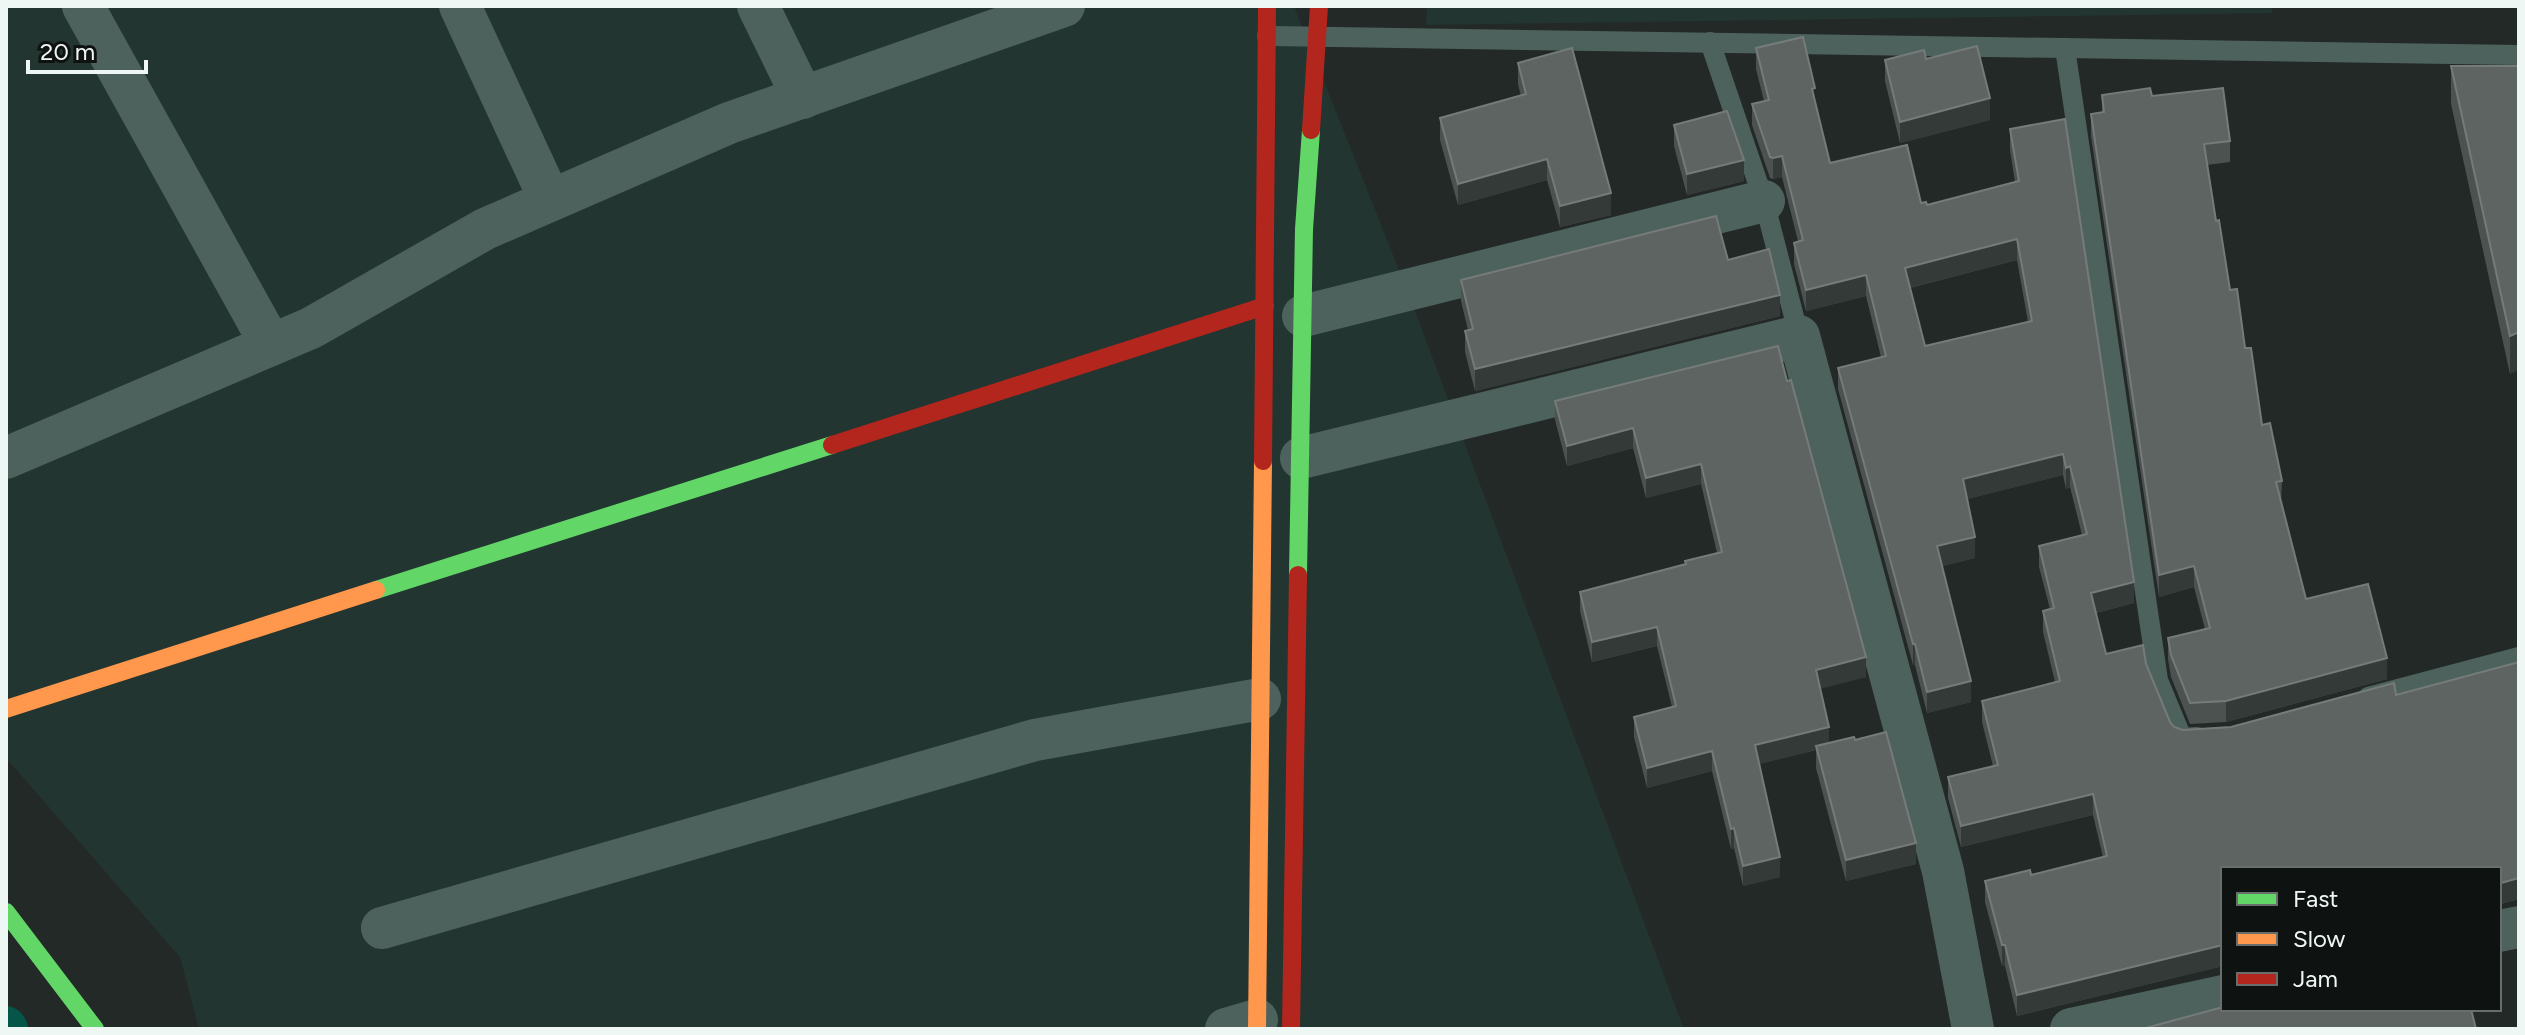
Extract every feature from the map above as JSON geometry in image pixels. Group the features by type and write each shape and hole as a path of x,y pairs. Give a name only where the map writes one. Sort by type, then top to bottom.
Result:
{"street":[{"path":"83,6 271,345"},
{"path":"460,6 550,200"},
{"path":"758,6 803,98"},
{"path":"10,449 311,328 485,229 729,123 1064,6"},
{"path":"1258,1027 1301,458 1284,311 1267,6"},
{"path":"1258,1027 1260,699 1284,311 1304,229 1319,6"},
{"path":"6,709 1284,311 1764,201"},
{"path":"1301,458 1799,336 1943,871 1973,1029"},
{"path":"382,928 1035,740 1260,699"},
{"path":"6,912 95,1029"},
{"path":"2071,1029 2221,996"}],"lane":[{"path":"1267,36 2519,55"},
{"path":"1710,42 1764,201 1799,336"},
{"path":"2065,48 2158,680 2182,738 2212,736"},
{"path":"2350,702 2519,657"}],"shaded area":[{"path":"6,6 1294,6 1409,295 1684,1029 199,1029 180,957 6,758"},
{"path":"1427,6 2271,6 2273,13 1426,25"}],"building":[{"path":"1803,37 1830,163 1907,145 1921,203 1926,202 1927,205 2019,181 2010,129 2065,119 2134,582 2091,593 2106,654 2143,645 2146,664 2170,722 2183,730 2231,727 2394,683 2396,695 2519,662 2519,878 2501,883 2501,867 2221,867 2221,945 2017,995 1985,881 2030,870 2031,875 2107,856 2093,794 1961,826 1948,777 1998,765 1982,701 2060,681 2043,611 2054,608 2039,546 2087,534 2070,466 2066,468 2063,454 1963,479 1975,537 1937,546 1971,681 1927,692 1838,368 1886,356 1866,275 1806,290 1794,243 1803,240 1782,156 1770,157 1752,104 1769,100 1756,48","holes":["2017,239 2032,321 1925,346 1905,268"]},
{"path":"1977,46 1990,98 1900,122 1885,60 1924,50 1926,59"},
{"path":"1572,48 1611,193 1560,206 1547,159 1458,184 1440,118 1526,94 1518,63"},
{"path":"2451,66 2519,66 2519,332 2510,336"},
{"path":"2150,88 2152,96 2223,88 2230,141 2204,144 2216,221 2219,220 2230,290 2237,289 2245,348 2251,348 2262,425 2270,423 2282,481 2276,482 2306,599 2368,584 2387,658 2226,701 2190,703 2171,655 2168,638 2210,628 2194,566 2159,575 2091,114 2104,112 2102,95"},
{"path":"1727,111 1744,160 1687,174 1674,125"},
{"path":"1716,216 1728,260 1769,249 1780,295 1475,369 1465,331 1473,329 1461,280"},
{"path":"1778,346 1787,381 1791,380 1866,657 1816,670 1829,727 1755,745 1780,857 1743,866 1712,751 1647,768 1634,717 1676,706 1657,627 1592,642 1580,592 1722,552 1701,464 1646,478 1633,428 1567,446 1555,401"},
{"path":"1886,732 1916,843 1846,860 1816,746"},
{"path":"2221,1008 2221,1011 2472,1011 2476,1029 2142,1029"}],"traffic: fast":[{"path":"1298,575 1304,229 1311,130"},
{"path":"376,590 832,445"},
{"path":"6,912 95,1029"}],"traffic: slow":[{"path":"1257,1029 1263,461"},
{"path":"6,709 376,590"}],"traffic: jam":[{"path":"1263,461 1267,6"},
{"path":"1311,130 1319,6"},
{"path":"832,445 1265,306"},
{"path":"1291,1029 1298,575"}]}
